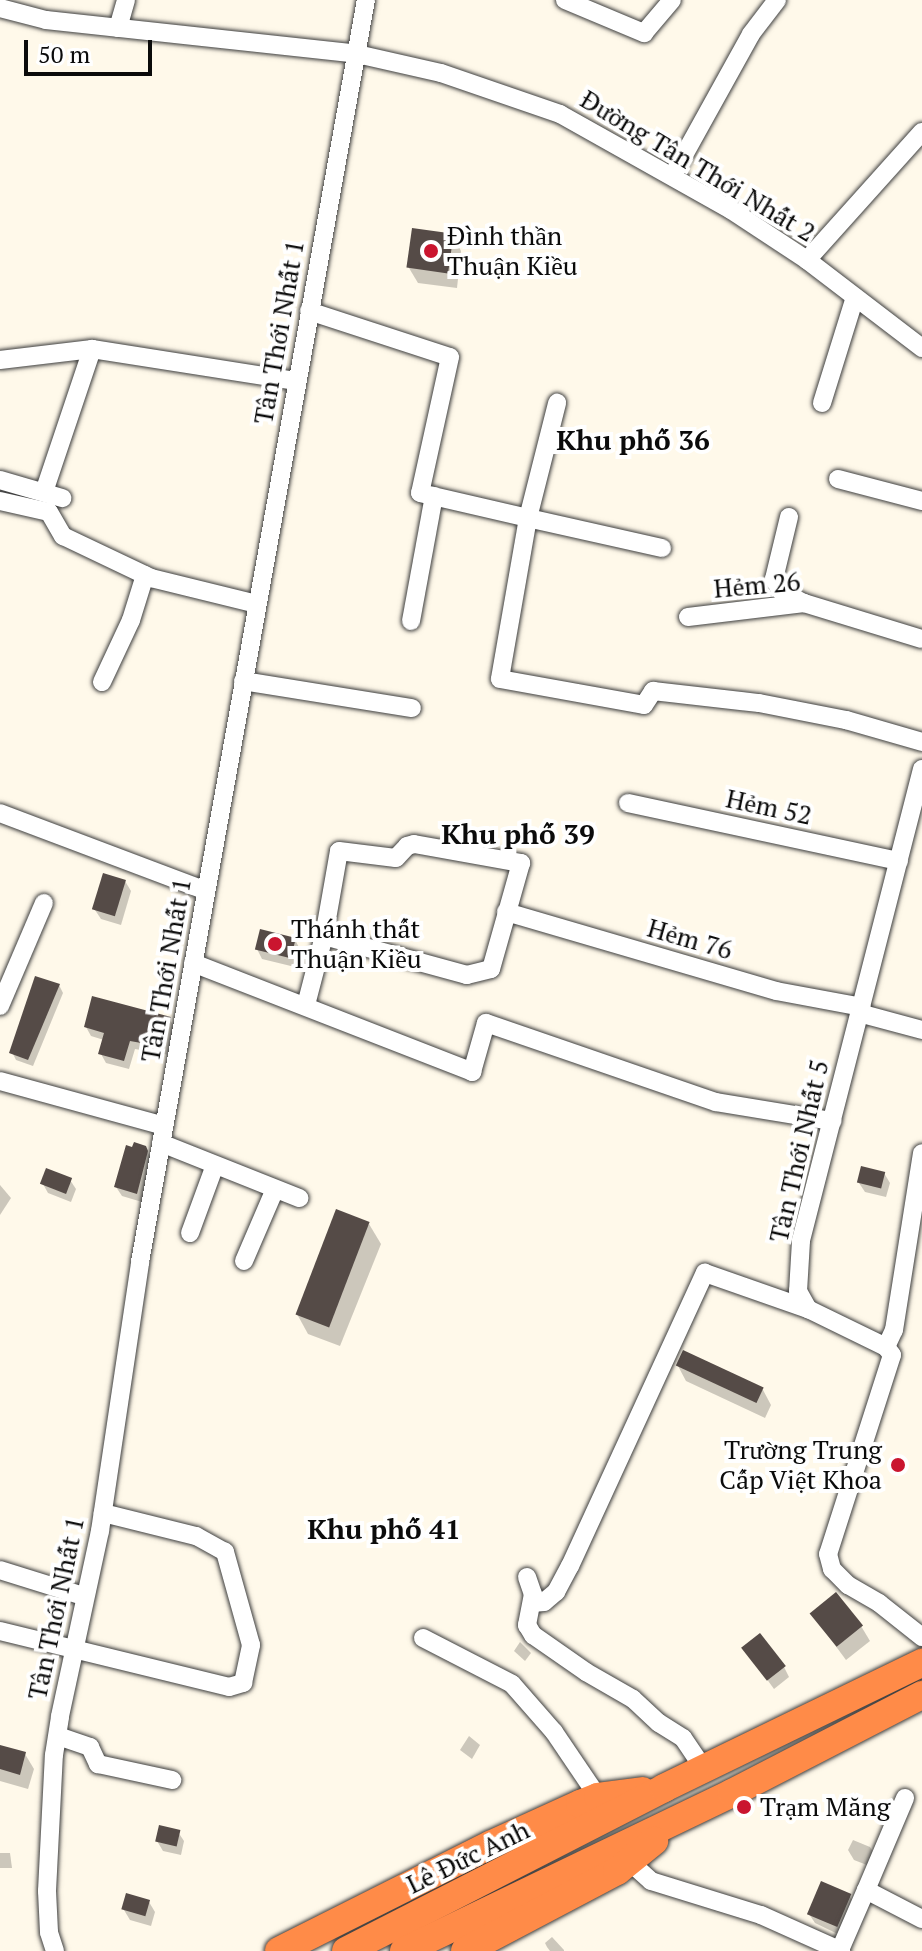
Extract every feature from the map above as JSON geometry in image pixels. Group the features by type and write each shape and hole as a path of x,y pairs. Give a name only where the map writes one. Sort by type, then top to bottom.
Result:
{"highway":[{"name":"Lê Đức Anh","path":"552,1863 664,1788 922,1663"},
{"path":"346,1951 552,1863 675,1821 922,1695"},
{"name":"Lê Đức Anh","path":"279,1951 490,1845 598,1797 664,1788"},
{"path":"465,1951 545,1912 630,1862 675,1821"},
{"path":"404,1951 552,1863"}],"street":[{"path":"118,28 126,0"},
{"name":"Tân Thới Nhất 1","path":"55,1951 49,1932 47,1891 54,1755 83,1596 103,1513 163,1134 366,0"},
{"path":"565,0 644,33 672,0"},
{"path":"673,175 751,34 777,0"},
{"name":"Đường Tân Thới Nhất 2","path":"0,8 25,7 118,28 357,54 441,73 560,114 673,175 807,260 922,348"},
{"path":"807,260 922,132"},
{"path":"822,403 855,297"},
{"path":"309,311 450,357 420,493 662,548"},
{"path":"0,480 53,495 92,349"},
{"path":"0,360 92,349 297,381"},
{"path":"557,403 528,518 500,679 644,705 653,691 759,703 846,720 922,742"},
{"path":"838,479 922,501"},
{"path":"411,621 434,496"},
{"path":"0,501 49,512 63,536 145,575 257,604"},
{"path":"789,517 774,579 781,591 804,603"},
{"path":"102,682 130,622 145,575"},
{"name":"Hẻm 26","path":"688,617 804,603 922,639"},
{"path":"243,681 412,708"},
{"path":"916,818 922,769"},
{"name":"Hẻm 52","path":"628,803 899,861"},
{"name":"Tân Thới Nhất 5","path":"808,1309 798,1291 801,1241 899,861 916,818"},
{"path":"2,819 206,891"},
{"path":"306,1005 324,936 335,859 344,850 396,858 407,846 414,844 521,863 491,969 467,975 324,936"},
{"path":"0,1006 44,903"},
{"name":"Hẻm 76","path":"506,912 922,1030"},
{"path":"193,963 472,1072 486,1023 716,1102 832,1121"},
{"path":"0,1081 163,1134 215,1165 299,1198"},
{"path":"886,1347 894,1330 922,1153"},
{"path":"190,1233 215,1165"},
{"path":"244,1261 275,1189"},
{"path":"532,1603 544,1602 556,1592 570,1566 705,1273 808,1309 886,1347 892,1355 828,1554 832,1569 848,1585 879,1603 922,1637"},
{"path":"0,1631 229,1687 243,1683 251,1645 225,1552 196,1536 103,1513"},
{"path":"0,1570 83,1596"},
{"path":"527,1577 532,1585 527,1625 533,1635 586,1672 633,1699 659,1723 683,1738 703,1768"},
{"path":"423,1638 512,1684 554,1732 598,1797"},
{"path":"58,1736 90,1747 98,1764 172,1780"},
{"path":"630,1862 651,1881 761,1915 818,1946 840,1951 905,1798"},
{"path":"866,1890 922,1919"}],"building":[{"name":"Đình thần Thuận Kiều","path":"412,228 454,234 448,273 406,268"},
{"path":"103,873 126,880 115,916 92,909"},
{"name":"Thánh thất Thuận Kiều","path":"260,929 296,938 291,958 255,949"},
{"path":"35,976 60,984 28,1060 9,1053"},
{"path":"92,996 171,1017 164,1047 130,1041 124,1061 98,1054 104,1033 84,1027"},
{"path":"134,1142 146,1146 148,1151 137,1194 114,1187 126,1145 132,1147"},
{"path":"861,1166 885,1172 881,1189 857,1182"},
{"path":"46,1168 72,1178 66,1194 40,1184"},
{"path":"336,1209 370,1222 329,1327 296,1314"},
{"path":"683,1350 764,1388 756,1403 676,1365"},
{"path":"836,1592 863,1625 837,1647 810,1613"},
{"path":"760,1633 786,1666 767,1681 741,1648"},
{"path":"0,1745 26,1752 20,1775 0,1769"},
{"path":"159,1825 180,1830 177,1847 155,1842"},
{"path":"821,1881 851,1894 837,1927 807,1914"},
{"path":"126,1893 150,1900 145,1916 121,1909"}],"place":[{"name":"Đình thần Thuận Kiều","path":"431,251"},
{"name":"Thánh thất Thuận Kiều","path":"275,944"},
{"name":"Trường Trung Cấp Việt Khoa","path":"898,1465"},
{"name":"Trạm Măng","path":"744,1807"}],"district":[{"name":"Khu phố 36","path":"633,440"},
{"name":"Khu phố 39","path":"518,834"},
{"name":"Khu phố 41","path":"384,1529"}]}
